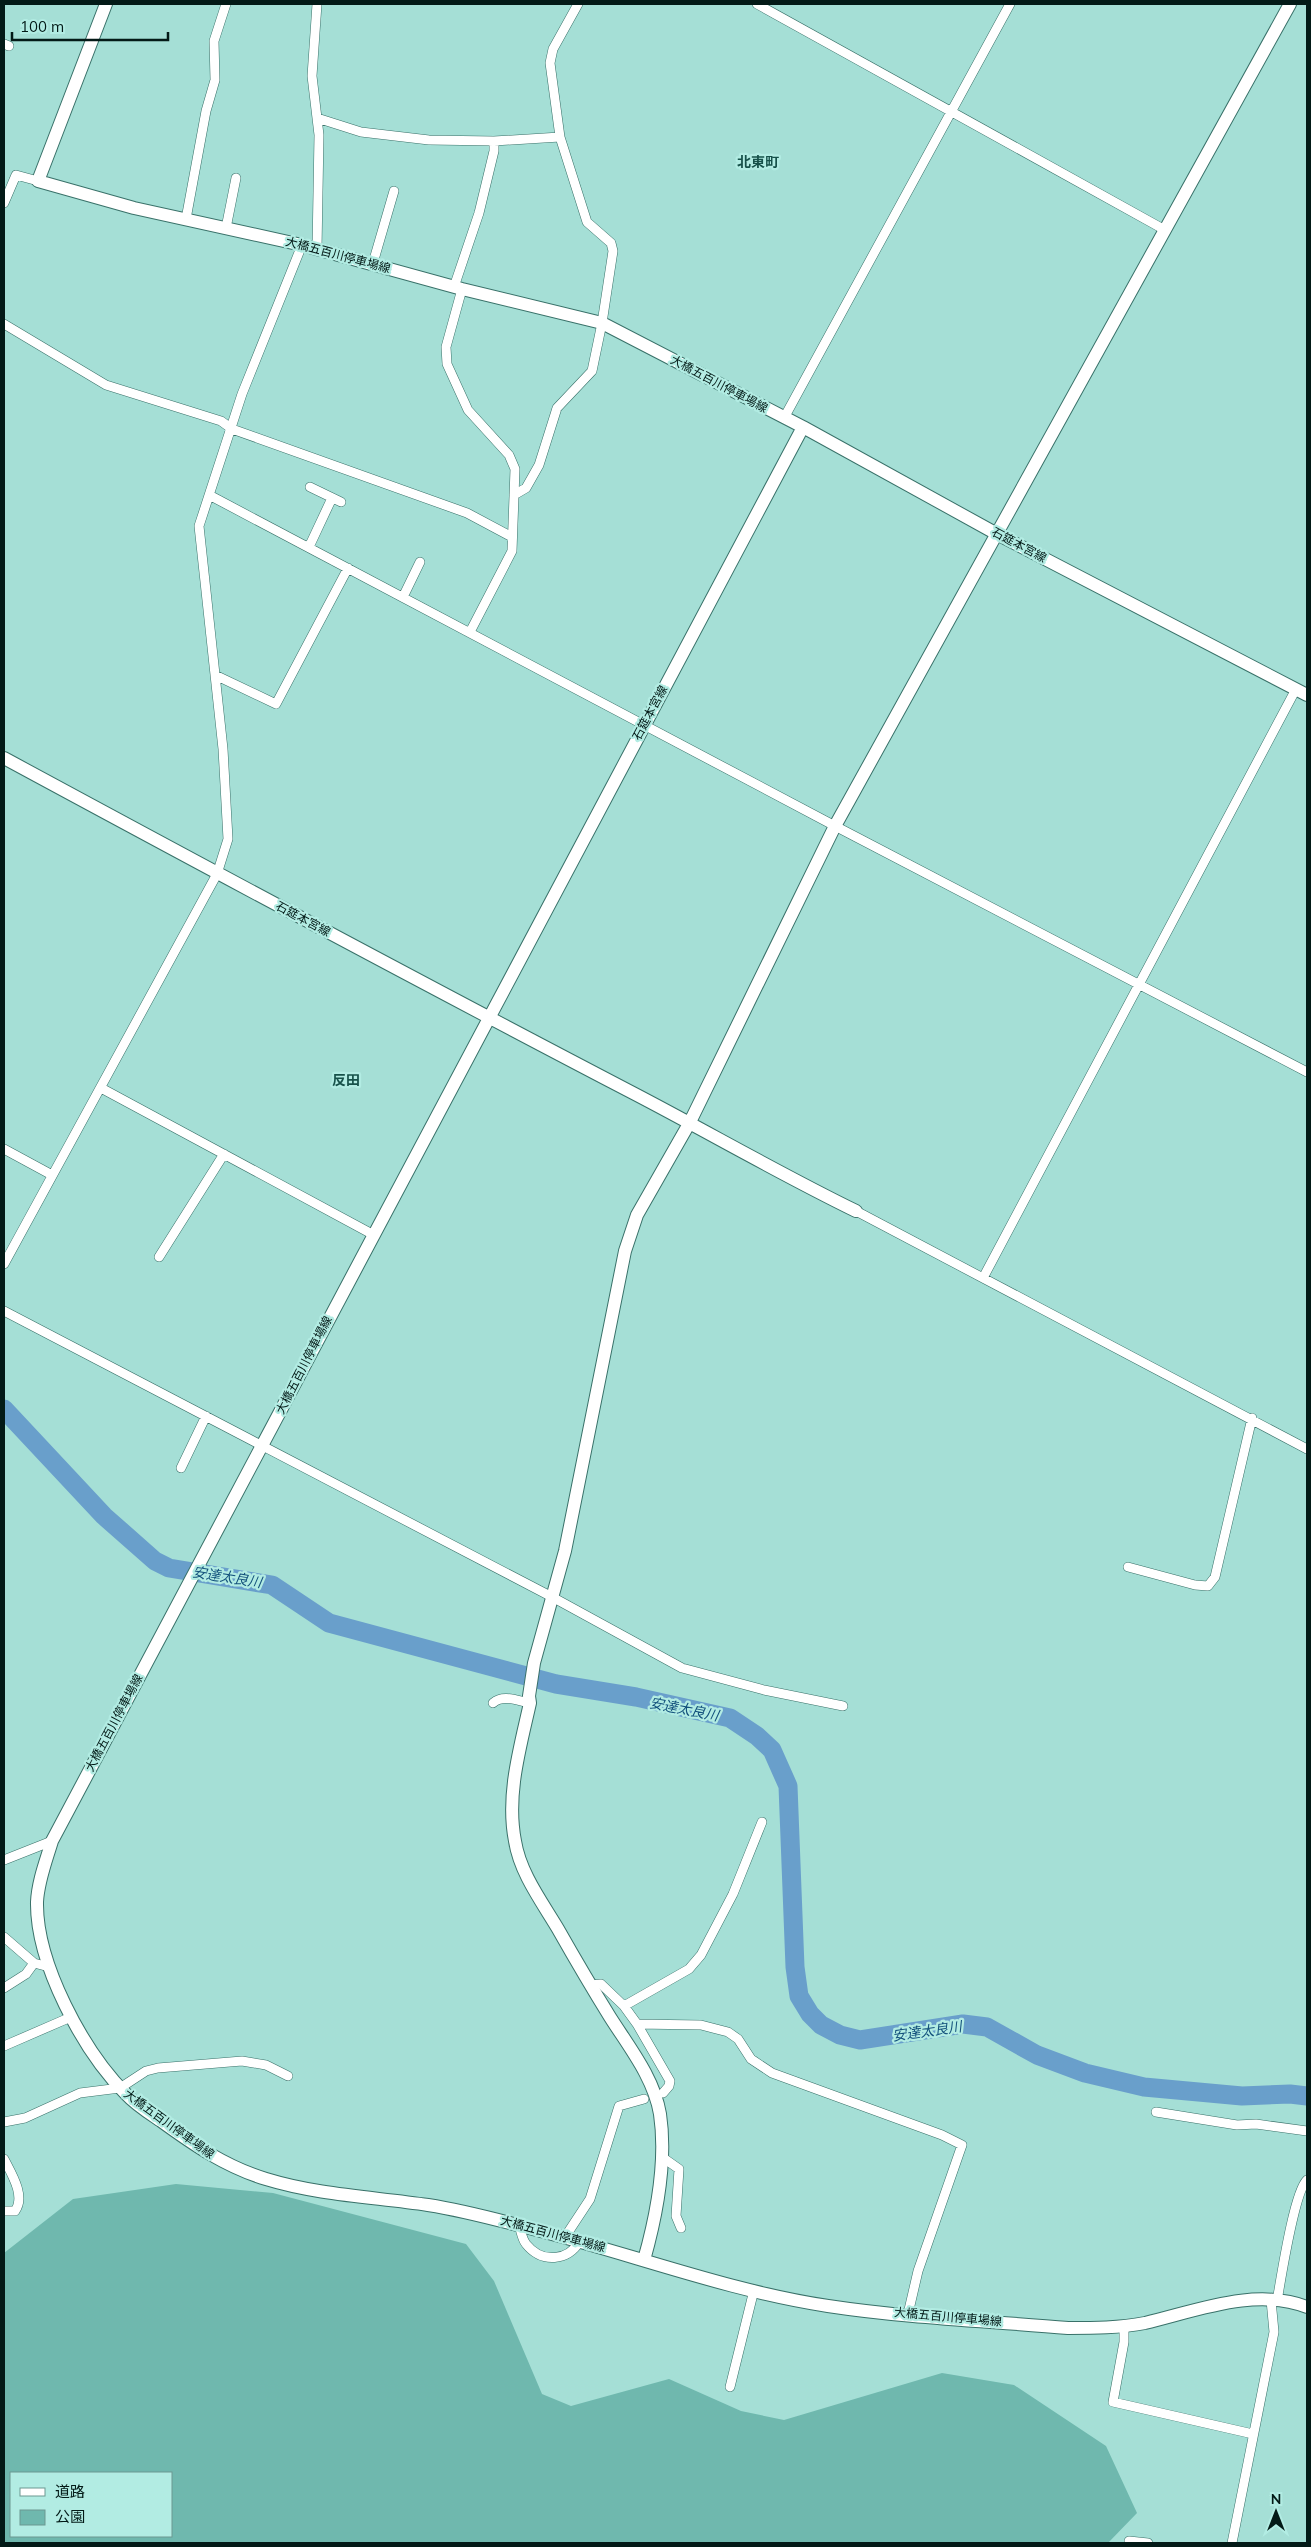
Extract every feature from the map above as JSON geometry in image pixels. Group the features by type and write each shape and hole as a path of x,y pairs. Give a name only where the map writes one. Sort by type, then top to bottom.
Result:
{"main road":[{"path":"38,181 106,4"},
{"path":"644,2260 652,2233 662,2157 659,2113 646,2075 529,1881 515,1842 513,1789 534,1662 554,1598 625,1251 637,1215 690,1122 836,826 1290,4"},
{"name":"大橋五百川停車場線","path":"38,181 134,208 317,248 458,288 602,323 802,428"},
{"name":"石筵本宮線","path":"4,758 217,874 489,1018 802,428 997,534 1302,692"},
{"path":"489,1018 690,1122 780,1175 856,1211"},
{"name":"大橋五百川停車場線","path":"489,1018 372,1234 52,1841 39,1884 37,1904 40,1930 50,1967 70,2017 120,2088 138,2104 210,2156 249,2173 295,2186 432,2206 519,2225 754,2290 827,2306 1068,2328 1124,2326 1222,2305 1274,2300 1307,2307"}],"street":[{"path":"186,219 206,111 215,80 214,40 226,4"},
{"path":"317,4 312,76 317,118 320,188 317,248"},
{"path":"514,495 526,488 539,465 556,408 592,372 613,251 611,243 587,222 560,137 550,63 553,48 578,4"},
{"path":"757,4 1165,230"},
{"path":"784,418 1010,4"},
{"path":"317,118 361,132 429,140 494,141 560,137"},
{"path":"470,632 512,551 514,469 509,455 468,410 447,364 446,348 458,288 494,151 494,141"},
{"path":"4,203 16,175 38,181"},
{"path":"226,228 236,178"},
{"path":"373,264 394,191"},
{"path":"4,1264 101,1088 146,1000 217,874 228,839 223,749 199,526 211,496 242,394 302,245"},
{"path":"4,324 106,385 221,421 232,428 458,510 512,536"},
{"path":"310,487 341,502"},
{"path":"211,496 1307,1072"},
{"path":"309,548 332,498"},
{"path":"403,596 420,562"},
{"path":"214,675 276,704 348,568"},
{"path":"983,1278 1140,984 1302,692"},
{"path":"101,1088 372,1234"},
{"path":"4,1149 52,1175"},
{"path":"159,1257 224,1154"},
{"path":"856,1211 1252,1418 1307,1449"},
{"path":"4,1311 554,1598 682,1668 764,1690 843,1706"},
{"path":"181,1468 206,1416"},
{"path":"1128,1567 1208,1586 1215,1577 1252,1418"},
{"path":"493,1703 497,1699 509,1698 529,1700"},
{"path":"624,2006 689,1970 701,1955 733,1894 762,1822"},
{"path":"4,1860 52,1841"},
{"path":"4,1937 34,1963 50,1967"},
{"path":"4,1988 26,1974 34,1963"},
{"path":"591,1986 601,1984 624,2006 637,2024 670,2081 669,2086 663,2093"},
{"path":"4,2046 70,2017"},
{"path":"637,2024 694,2025 728,2032 738,2039 751,2059 772,2073 942,2135 962,2145 918,2271 908,2314"},
{"path":"4,2122 25,2118 80,2093 120,2088 146,2071 232,2061 266,2065 288,2076"},
{"path":"565,2237 590,2199 619,2106 644,2099"},
{"path":"1156,2112 1237,2125 1256,2124 1307,2131"},
{"path":"662,2157 679,2169 676,2216 681,2228"},
{"path":"4,2159 18,2190 19,2201 15,2211 4,2211"},
{"path":"1232,2543 1274,2332 1274,2300 1291,2224 1301,2188 1307,2180"},
{"path":"519,2225 528,2246 540,2255 561,2257 571,2253 580,2241"},
{"path":"730,2387 754,2290"},
{"path":"1124,2326 1124,2342 1114,2402 1254,2434"},
{"path":"1129,2541 1148,2543"}],"green space":[{"path":"176,2184 273,2193 466,2244 494,2281 542,2394 571,2406 669,2379 741,2411 784,2420 942,2373 1014,2385 1106,2446 1137,2513 1108,2543 4,2543 4,2253 73,2199"}],"waterway":[{"name":"安達太良川","path":"4,1409 104,1516 155,1561 169,1568 272,1585 329,1623 556,1684 636,1697 730,1718 757,1736 772,1750 788,1786 795,1967 799,1996 810,2014 821,2025 840,2035 860,2040 963,2024 987,2027 1037,2055 1085,2073 1144,2087 1242,2096 1290,2094 1307,2096"}],"district":[{"name":"北東町","path":"758,162"},
{"name":"反田","path":"346,1080"}]}
